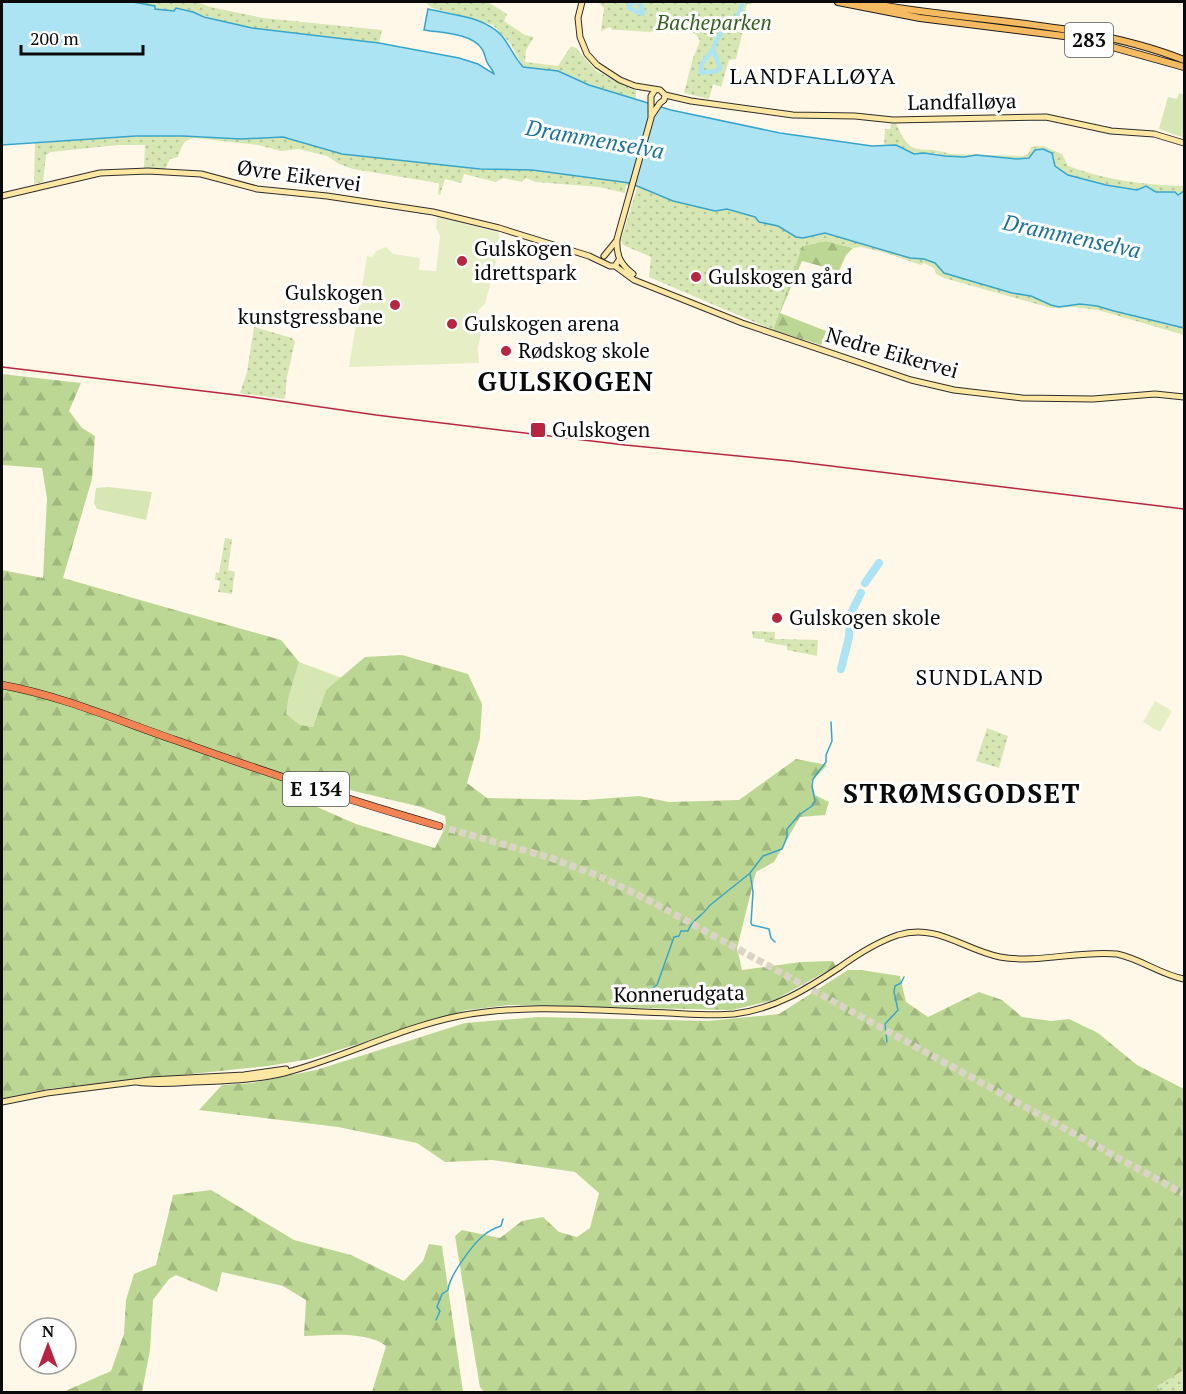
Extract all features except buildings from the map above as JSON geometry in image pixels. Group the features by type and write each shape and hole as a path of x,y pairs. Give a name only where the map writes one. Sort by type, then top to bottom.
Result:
{"highway":[{"name":"E 134","path":"2,683 79,705 332,794 439,826"}],"main road":[{"path":"582,2 578,26 585,51 602,69 620,80 655,90 651,118 617,239 617,263"},
{"name":"283","path":"838,2 920,18 1080,38 1185,68"},
{"name":"283","path":"863,2 931,14 1084,32 1132,43 1185,60"},
{"path":"635,86 655,101 664,100 665,95"},
{"name":"Landfalløya","path":"655,90 663,91 665,95 743,110 793,116 853,116 888,120 1046,117 1098,129 1155,134 1185,143"},
{"name":"Øvre Eikervei","path":"2,196 100,173 148,171 201,174 257,189 327,196 433,212 498,228 589,256 610,266 617,263"},
{"path":"605,263 607,254 617,239"},
{"name":"Øvre Eikervei","path":"589,256 616,253"},
{"name":"Nedre Eikervei","path":"617,263 638,280 760,330 896,376 947,388 1031,399 1093,399 1155,394 1185,397"},
{"name":"Konnerudgata","path":"3,1102 55,1092 171,1078 298,1068 437,1022 484,1013 530,1010 720,1014 754,1010 783,1001 800,992 881,941 912,932 941,934 986,953 1011,958 1117,954 1165,974 1185,979"}],"green space":[{"path":"133,2 197,2 263,18 382,30 379,43 253,28 176,8 174,11 155,9 155,6"},
{"path":"427,2 488,2 507,14 504,21 525,35 534,37 526,50 525,62 558,66 571,46 576,48 596,71 636,91 636,99 589,85 558,71 523,67 510,43 493,25 432,8"},
{"name":"Bacheparken","path":"598,2 752,2 751,5 747,4 744,16 736,26 743,31 736,59 729,60 721,87 713,84 709,99 684,93 700,41 695,34 674,19 671,20 673,23 670,29 663,31 612,30 610,27 601,31 604,8"},
{"path":"1179,93 1184,95 1184,138 1159,129 1168,97 1177,99"},
{"path":"896,123 911,147 917,149 950,154 1023,156 1029,153 1031,147 1043,146 1062,154 1068,166 1082,171 1125,181 1184,186 1184,191 1177,194 1175,191 1157,192 1146,186 1137,189 1106,185 1068,175 1055,166 1052,153 1017,159 945,156 936,153 913,154 884,145 885,129 890,129 891,124"},
{"path":"136,136 241,139 283,137 342,154 480,169 532,170 638,184 656,195 715,211 727,209 755,218 759,223 778,226 803,236 825,233 910,258 924,259 935,263 944,273 1012,293 1031,296 1059,307 1080,304 1097,306 1184,328 1184,335 1098,310 1074,307 1051,308 944,278 936,274 934,268 924,263 921,265 883,252 826,241 802,246 773,330 649,277 651,257 623,245 621,240 637,188 630,185 626,186 625,193 599,187 536,182 526,178 522,182 503,178 496,182 464,174 461,183 445,179 440,195 438,194 438,183 353,169 327,156 299,149 281,151 258,145 195,138 185,142 178,157 170,159 165,169 144,169 145,145 118,145 51,152 46,155 43,182 34,184 35,143"},
{"path":"437,216 499,233 499,250 485,304 477,314 483,323 478,348 479,363 349,367 367,256 372,257 376,251 386,247 393,254 420,258 419,270 436,271 440,236 436,228"},
{"path":"826,241 853,248 846,255 839,271 802,261 780,313 826,331 821,345 773,330 802,246"},
{"path":"254,327 292,338 295,341 285,399 240,393 247,372"},
{"path":"2,374 81,383 69,411 82,428 95,436 92,479 63,578 281,640 299,662 286,714 300,725 313,727 326,690 365,657 402,655 468,674 482,704 480,738 467,783 487,798 585,800 639,796 669,802 739,800 796,759 827,765 811,782 815,795 829,802 825,815 800,817 774,862 756,872 737,948 742,970 801,962 833,961 836,966 775,1000 732,1010 509,1005 467,1010 310,1059 268,1066 47,1089 2,1099 2,570 43,578 47,498 42,468 2,465","holes":["290,772 312,781 421,807 445,816 446,826 435,848 356,824 285,793"]},
{"path":"108,487 152,492 146,520 97,509 94,503 96,488"},
{"path":"225,538 232,539 228,570 235,572 232,594 218,592 220,581 215,580 216,572 219,573"},
{"path":"752,631 775,632 775,639 818,640 817,656 787,650 787,646 753,638"},
{"path":"299,662 342,678 326,690 313,727 299,725 286,714"},
{"path":"1155,701 1172,711 1160,732 1143,722"},
{"path":"987,728 1008,736 999,768 976,761"},
{"path":"848,970 900,976 906,1002 928,1017 979,992 1002,1000 1022,1017 1051,1021 1069,1019 1098,1033 1137,1065 1184,1089 1184,1370 1158,1386 1161,1392 484,1392 480,1387 455,1236 462,1230 500,1238 522,1221 543,1217 559,1232 577,1237 590,1228 599,1193 575,1172 492,1160 445,1162 417,1143 338,1127 199,1110 222,1085 252,1083 316,1070 465,1023 538,1017 708,1021 779,1014"},
{"path":"211,1190 294,1240 351,1255 404,1281 423,1261 429,1244 442,1246 463,1392 372,1392 386,1346 378,1341 358,1336 304,1336 306,1300 283,1286 222,1272 217,1292 176,1275 169,1279 153,1300 150,1350 142,1392 63,1392 111,1371 124,1334 126,1300 134,1274 156,1265 173,1195"},
{"path":"1184,1370 1184,1392 1161,1392 1157,1386"}],"water":[{"name":"Drammenselva","path":"2,2 133,2 155,6 155,9 174,11 176,8 252,28 379,43 459,58 478,64 494,74 482,49 471,40 424,30 428,9 467,17 495,29 523,67 558,71 589,85 671,110 780,133 872,146 896,145 914,154 964,157 976,155 1017,159 1029,158 1035,150 1043,149 1052,153 1055,166 1068,175 1137,190 1146,186 1156,192 1175,192 1178,195 1184,191 1184,328 1097,306 1080,304 1059,307 1051,305 1031,296 1012,293 944,273 935,263 924,259 910,258 825,233 803,238 796,237 778,226 759,222 755,217 727,209 715,211 673,201 630,183 532,170 480,169 342,154 283,137 241,139 136,136 2,145"}],"waterway":[{"path":"634,2 629,5 629,8 642,14 639,2"},
{"path":"713,49 720,68 717,71 701,73 703,63 719,36 740,12 742,2"},
{"path":"865,583 879,563"},
{"path":"841,669 849,637 850,615 861,593"},
{"path":"775,942 771,938 769,929 751,923 753,892 750,873 763,856 782,849 787,837 787,829 815,801 813,779 826,762 826,755 832,741 831,722"},
{"path":"648,991 657,985 674,937 679,936 681,931 688,931 709,906 749,874"},
{"path":"887,1042 885,1024 898,1010 895,986 901,983 904,977"},
{"path":"436,1320 440,1311 437,1307 442,1294 448,1290 452,1277 462,1261 484,1235 501,1226 503,1219"}],"tunnel":[{"path":"439,826 551,858 601,877 654,903 1184,1194"}],"railway":[{"path":"2,367 625,445 790,461 1184,509"}],"place":[{"name":"Gulskogen idrettspark","path":"462,261"},
{"name":"Gulskogen gård","path":"696,277"},
{"name":"Gulskogen kunstgressbane","path":"395,305"},
{"name":"Gulskogen arena","path":"452,324"},
{"name":"Rødskog skole","path":"506,351"},
{"name":"Gulskogen","path":"538,430"},
{"name":"Gulskogen skole","path":"777,618"}],"district":[{"name":"LANDFALLØYA","path":"813,76"},
{"name":"GULSKOGEN","path":"566,382"},
{"name":"SUNDLAND","path":"980,677"},
{"name":"STRØMSGODSET","path":"962,794"}]}
